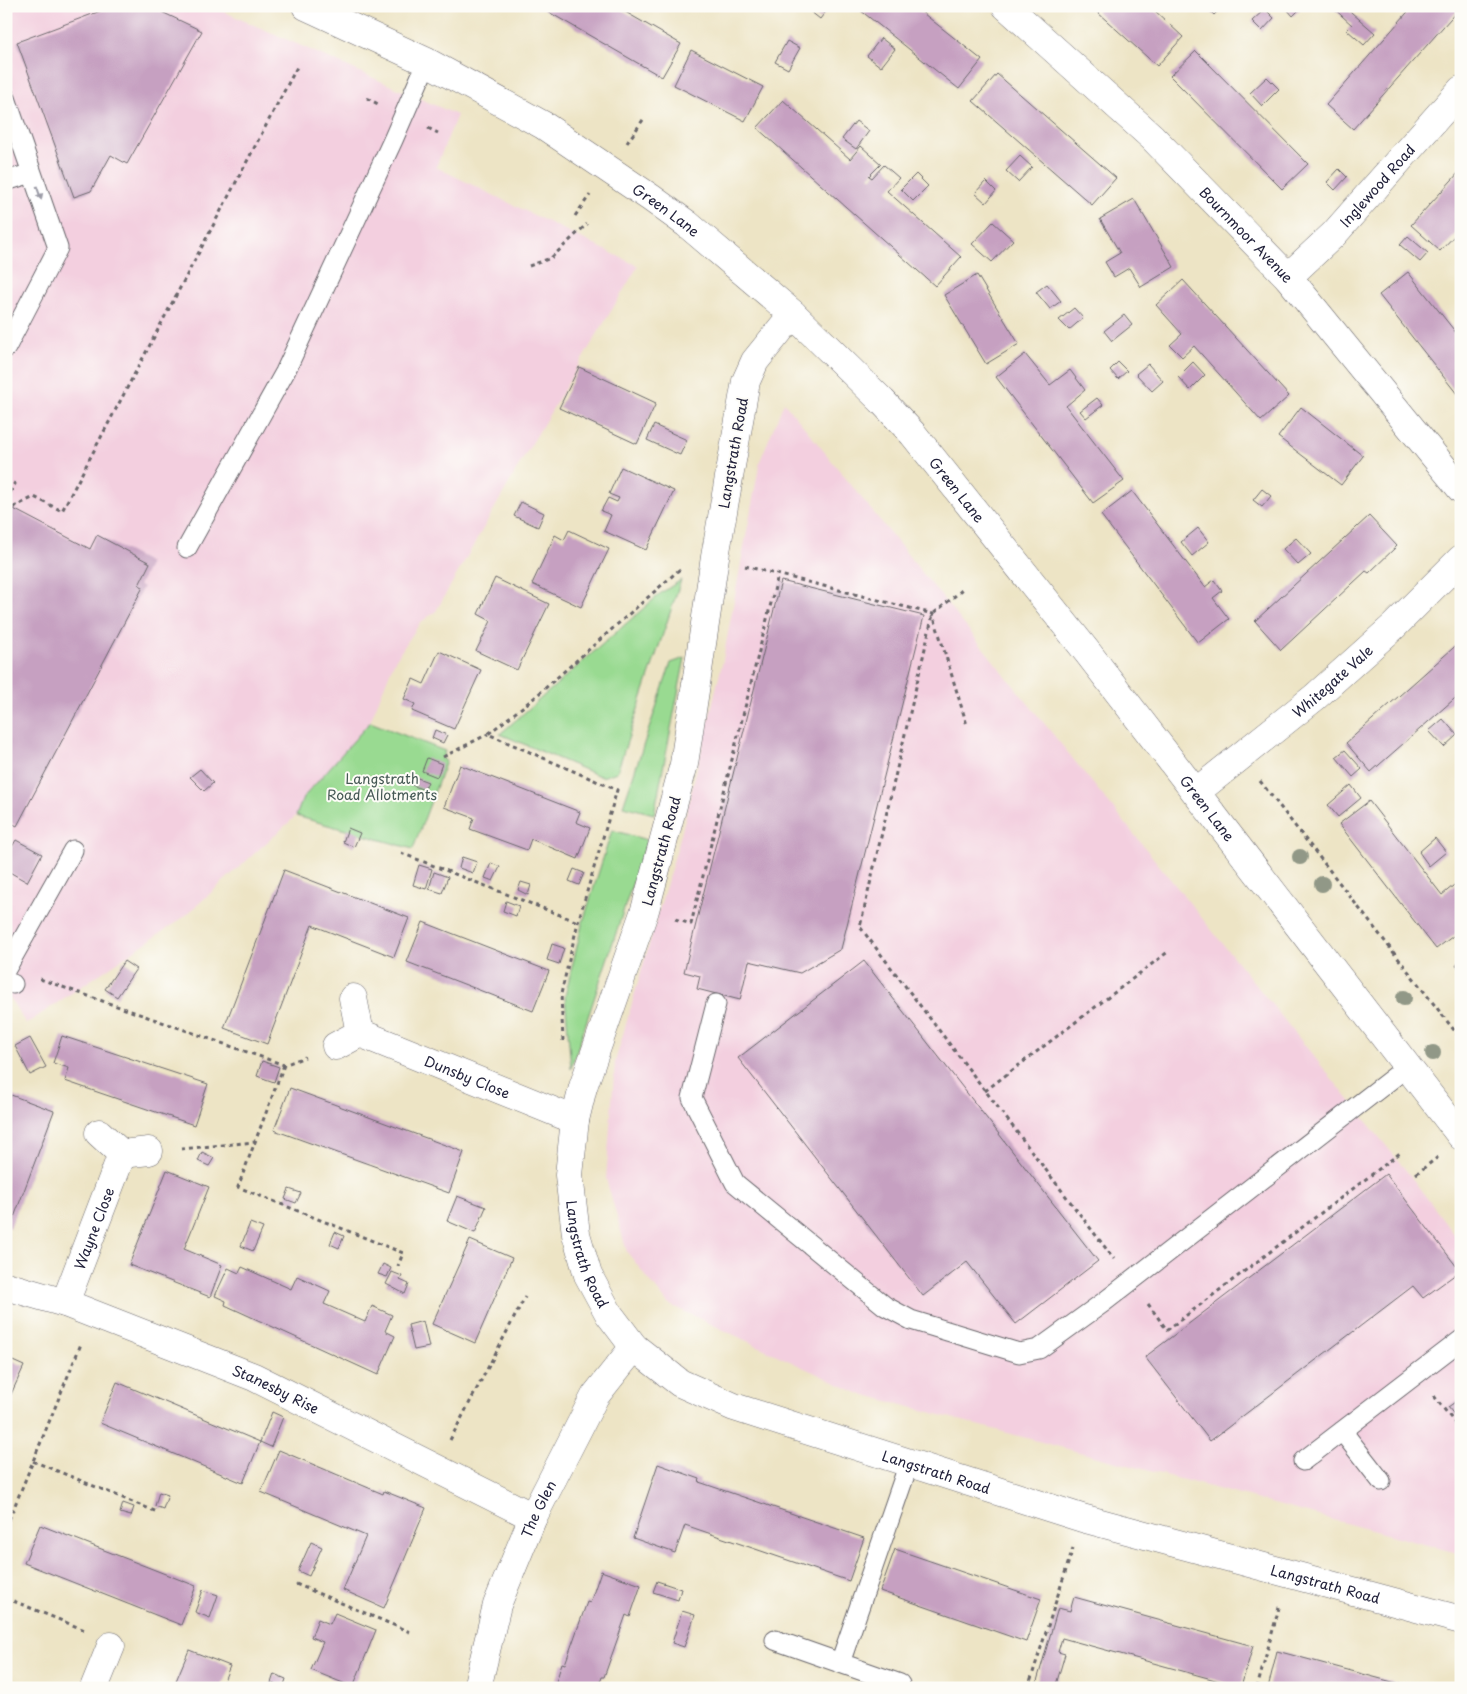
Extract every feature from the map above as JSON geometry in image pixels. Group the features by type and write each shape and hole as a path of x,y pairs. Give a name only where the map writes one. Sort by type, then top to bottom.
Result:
{"street":[{"name":"Green Lane","path":"306,6 427,62 543,125 609,169 686,224 793,314 882,400 913,434 1088,653 1461,1136"},
{"name":"Bournmoor Avenue","path":"1006,6 1152,137 1288,277 1461,489"},
{"name":"Inglewood Road","path":"1288,277 1334,234 1461,90"},
{"name":"Langstrath Road","path":"793,314 755,361 746,381 714,557 684,764 645,910 583,1087 575,1120 569,1175 576,1234 588,1275 609,1314 634,1347 680,1383 734,1407 1082,1518 1461,1620"},
{"name":"Whitegate Vale","path":"1196,792 1316,697 1394,626 1461,559"},
{"path":"348,1039 353,998"},
{"name":"Dunsby Close","path":"348,1039 575,1120"},
{"path":"99,1133 122,1154 149,1151"},
{"name":"Wayne Close","path":"65,1303 122,1154"},
{"name":"Stanesby Rise","path":"6,1286 65,1303 254,1377 533,1516"},
{"name":"The Glen","path":"478,1688 497,1605 533,1516 595,1396 634,1347"},
{"path":"94,1688 112,1646"}],"lane":[{"path":"187,548 285,372 393,140 427,62"},
{"path":"6,98 58,248 6,348"},
{"path":"6,181 32,172"},
{"path":"9,978 73,850"},
{"path":"716,1004 692,1098 735,1183 885,1306 911,1320 1019,1353 1039,1349 1407,1067"},
{"path":"1303,1461 1461,1340"},
{"path":"1342,1431 1381,1481"},
{"path":"840,1663 909,1463"},
{"path":"775,1640 900,1684"}],"path":[{"path":"6,510 34,497 62,511 298,65"},
{"path":"529,266 551,258 588,224"},
{"path":"6,480 15,484 8,496 6,495"},
{"path":"443,756 488,734 534,698 684,564"},
{"path":"754,569 933,614"},
{"path":"679,920 691,924 778,575"},
{"path":"962,590 933,614 860,927 1167,1330 1400,1153"},
{"path":"933,614 967,725"},
{"path":"488,734 617,790 578,922 562,994 563,1041"},
{"path":"1258,778 1461,1039"},
{"path":"402,853 578,922"},
{"path":"986,1092 1169,951"},
{"path":"40,979 284,1065 348,1039"},
{"path":"284,1065 238,1187 403,1253 398,1266"},
{"path":"149,1151 255,1142"},
{"path":"446,1448 526,1297"},
{"path":"6,1527 87,1330 91,1313"},
{"path":"1417,1374 1461,1431"},
{"path":"33,1461 157,1512"},
{"path":"1028,1688 1082,1518"},
{"path":"1257,1688 1288,1574"},
{"path":"296,1584 410,1632"},
{"path":"6,1598 98,1635 112,1646"}],"shaded area":[{"path":"6,6 211,6 457,115 436,167 638,266 525,455 436,611 420,623 394,662 370,722 303,798 296,816 184,917 26,1024 8,995 6,997"},
{"path":"784,402 1405,1169 1461,1243 1461,1554 858,1393 668,1304 627,1252 606,1179 615,1062 682,831 723,660 760,461"}],"green space":[{"path":"681,580 617,772 602,777 500,734 661,593"},
{"path":"685,658 654,814 623,806 671,663"},
{"name":"Langstrath Road Allotments","path":"370,722 445,751 442,759 446,761 413,849 296,816 303,798"},
{"path":"612,830 647,840 571,1068 565,996 582,925"}],"building":[{"path":"114,6 149,6 202,31 127,164 111,155 91,191 74,197 17,42"},
{"path":"538,6 615,6 681,44 662,77"},
{"path":"808,6 830,6 820,19 806,8"},
{"path":"855,6 914,6 982,60 959,89"},
{"path":"1102,6 1156,6 1153,9 1183,37 1157,66 1097,12"},
{"path":"1205,6 1223,6 1214,15"},
{"path":"1289,6 1302,7 1293,16 1287,9"},
{"path":"1331,6 1344,6 1375,33 1364,45 1347,30 1352,25"},
{"path":"1413,6 1461,6 1461,13 1458,10 1353,129 1326,105"},
{"path":"1265,9 1274,18 1262,31 1252,21"},
{"path":"881,38 895,49 881,67 867,56"},
{"path":"787,41 800,48 788,69 775,62"},
{"path":"691,50 763,87 745,121 674,85"},
{"path":"1196,51 1308,164 1282,189 1170,76"},
{"path":"997,74 1116,178 1092,205 973,101"},
{"path":"1267,77 1279,89 1262,106 1250,93"},
{"path":"783,100 850,159 861,146 881,164 869,176 872,178 884,165 899,178 887,191 961,257 935,286 757,128"},
{"path":"856,121 869,131 856,149 842,139"},
{"path":"1020,156 1032,167 1018,182 1006,171"},
{"path":"1339,169 1347,177 1335,190 1327,182"},
{"path":"1461,170 1461,229 1440,251 1411,225"},
{"path":"916,174 928,186 913,201 901,189"},
{"path":"986,181 996,191 986,203 975,193"},
{"path":"1134,199 1174,267 1141,287 1129,268 1114,277 1105,262 1120,253 1100,219"},
{"path":"993,222 1013,240 992,262 972,244"},
{"path":"1408,236 1428,253 1420,262 1400,245"},
{"path":"1408,272 1461,339 1461,399 1379,295"},
{"path":"977,275 1019,344 986,364 944,295"},
{"path":"1183,280 1289,396 1261,421 1194,346 1182,357 1170,345 1182,334 1156,305"},
{"path":"1047,284 1061,301 1050,309 1036,292"},
{"path":"1074,308 1083,318 1069,330 1059,320"},
{"path":"1124,315 1132,325 1112,341 1104,331"},
{"path":"1025,354 1050,385 1070,370 1085,390 1066,406 1124,481 1093,503 996,377"},
{"path":"1118,362 1127,371 1118,379 1110,370"},
{"path":"1193,362 1205,375 1190,390 1178,377"},
{"path":"1148,364 1163,381 1152,391 1136,374"},
{"path":"579,367 656,403 637,444 559,408"},
{"path":"1097,398 1103,405 1086,418 1080,411"},
{"path":"1301,407 1363,456 1341,485 1278,437"},
{"path":"654,425 687,440 680,455 647,440"},
{"path":"621,467 674,491 646,550 604,531 611,515 601,511 608,498 617,502 619,498 609,494"},
{"path":"1262,489 1271,496 1262,507 1253,500"},
{"path":"1132,491 1205,587 1214,580 1222,591 1213,598 1229,619 1198,643 1101,515"},
{"path":"521,502 544,513 538,527 514,516"},
{"path":"6,505 90,549 97,535 150,563 139,585 143,587 17,826 6,820"},
{"path":"1369,516 1397,546 1369,573 1366,571 1281,650 1255,621"},
{"path":"1198,528 1209,542 1192,556 1181,542"},
{"path":"569,530 609,549 581,607 532,584 555,535 564,540"},
{"path":"1296,538 1311,554 1298,565 1283,549"},
{"path":"495,578 549,604 517,670 476,651 491,621 478,614"},
{"path":"781,581 924,616 841,949 800,973 749,961 740,1000 697,989 700,976 684,972"},
{"path":"1461,641 1461,693 1371,772 1346,743"},
{"path":"439,651 481,670 454,729 412,711 415,704 404,699 413,679 424,684"},
{"path":"1443,719 1457,735 1444,747 1429,731"},
{"path":"435,730 447,735 443,743 432,738"},
{"path":"1345,750 1362,769 1353,777 1336,757"},
{"path":"427,758 442,764 437,777 422,771"},
{"path":"460,765 580,812 576,822 590,828 578,859 531,839 527,850 470,829 474,818 444,807"},
{"path":"200,769 213,783 204,791 190,777"},
{"path":"415,777 428,782 424,790 412,785"},
{"path":"1351,785 1361,798 1338,817 1328,805"},
{"path":"1369,801 1442,895 1459,881 1461,883 1461,930 1436,949 1339,824"},
{"path":"348,828 360,833 354,847 343,842"},
{"path":"1435,838 1446,852 1429,866 1419,852"},
{"path":"16,840 42,854 27,882 6,870 6,857"},
{"path":"462,857 477,862 473,873 459,868"},
{"path":"491,863 500,867 493,881 485,878"},
{"path":"419,865 432,869 426,889 413,885"},
{"path":"574,869 584,873 579,885 569,881"},
{"path":"284,870 409,918 394,957 312,925 267,1044 224,1028"},
{"path":"434,872 448,877 442,893 429,889"},
{"path":"521,882 531,885 528,895 518,890"},
{"path":"506,901 519,906 516,916 503,911"},
{"path":"423,922 549,971 533,1011 407,962"},
{"path":"552,944 564,948 559,964 547,960"},
{"path":"1461,959 1461,969 1456,966"},
{"path":"124,961 136,969 117,997 105,989"},
{"path":"864,961 1098,1261 1016,1324 967,1262 923,1296 738,1058"},
{"path":"62,1036 208,1084 194,1125 65,1081 69,1068 53,1063"},
{"path":"30,1038 46,1067 30,1075 15,1046"},
{"path":"262,1061 279,1067 274,1082 257,1076"},
{"path":"290,1088 464,1152 449,1193 274,1130"},
{"path":"11,1095 54,1111 10,1228 6,1226 6,1108"},
{"path":"202,1152 214,1158 209,1166 198,1161"},
{"path":"167,1170 209,1187 184,1249 222,1265 210,1297 129,1265"},
{"path":"1386,1174 1460,1271 1423,1298 1413,1286 1210,1441 1145,1357"},
{"path":"289,1189 301,1193 296,1203 285,1199"},
{"path":"457,1196 486,1207 475,1233 447,1221"},
{"path":"250,1223 263,1228 253,1251 241,1246"},
{"path":"335,1232 344,1236 339,1248 330,1244"},
{"path":"470,1240 512,1258 475,1343 432,1324"},
{"path":"383,1264 391,1268 387,1277 378,1274"},
{"path":"242,1267 291,1289 297,1276 330,1291 324,1304 365,1322 372,1306 392,1315 385,1331 395,1336 378,1375 225,1305 226,1301 215,1296 228,1268 239,1273"},
{"path":"392,1272 402,1276 400,1280 409,1284 405,1294 386,1284"},
{"path":"423,1321 429,1347 414,1350 408,1325"},
{"path":"6,1358 24,1366 6,1405"},
{"path":"117,1382 260,1442 243,1483 100,1423"},
{"path":"1461,1398 1461,1423 1448,1407"},
{"path":"272,1412 283,1417 271,1447 260,1442"},
{"path":"279,1450 383,1494 384,1491 426,1508 384,1608 343,1590 366,1536 261,1492"},
{"path":"658,1464 700,1479 699,1482 864,1538 849,1581 685,1525 675,1553 633,1538"},
{"path":"159,1492 168,1495 163,1509 155,1506"},
{"path":"123,1503 134,1507 131,1516 120,1513"},
{"path":"40,1525 196,1586 181,1625 24,1563"},
{"path":"311,1542 322,1547 309,1576 298,1571"},
{"path":"895,1549 1041,1599 1026,1642 880,1591"},
{"path":"601,1571 641,1585 630,1617 626,1615 604,1677 602,1677 598,1688 554,1688 562,1663 565,1664 587,1602 590,1603"},
{"path":"657,1581 681,1589 678,1600 653,1592"},
{"path":"203,1590 218,1595 210,1618 195,1612"},
{"path":"1074,1597 1253,1646 1241,1687 1062,1638 1058,1652 1065,1654 1055,1688 1035,1688 1058,1608 1070,1611"},
{"path":"682,1611 695,1615 684,1647 672,1643"},
{"path":"335,1613 376,1630 353,1687 311,1670 323,1642 311,1637 318,1619 330,1624"},
{"path":"189,1650 230,1666 221,1688 173,1688"},
{"path":"1277,1651 1411,1687 1411,1688 1268,1688"},
{"path":"274,1674 286,1679 283,1688 271,1683"}]}
